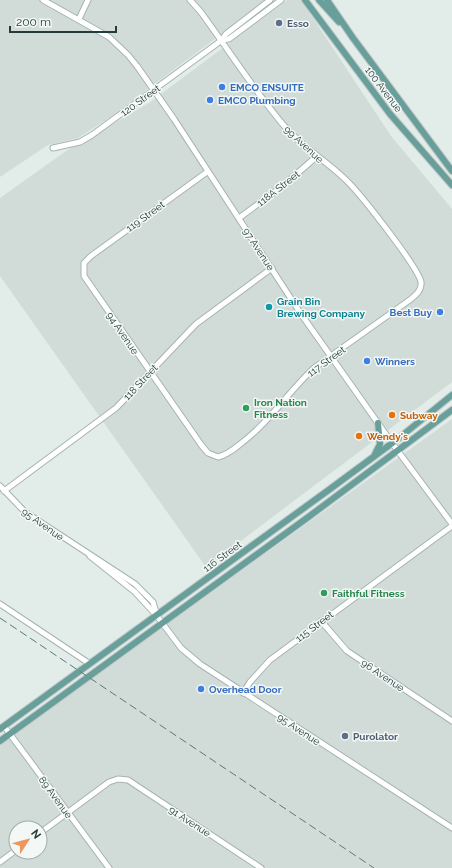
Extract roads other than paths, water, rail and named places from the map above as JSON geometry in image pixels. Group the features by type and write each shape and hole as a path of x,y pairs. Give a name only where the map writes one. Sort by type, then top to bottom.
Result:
{"main road":[{"name":"100 Avenue","path":"305,0 390,114 452,185"},
{"path":"319,0 353,38"},
{"name":"100 Avenue","path":"328,0 353,38 452,171"},
{"name":"116 Street","path":"2,727 157,616 392,443 452,395"},
{"name":"116 Street","path":"0,741 452,410"},
{"path":"373,457 380,444 378,423"}],"street":[{"name":"97 Avenue","path":"43,0 109,37 128,55 154,90 207,172 331,356 452,525"},
{"path":"79,19 88,0"},
{"name":"99 Avenue","path":"190,0 222,40 287,129 316,157 347,181 365,201 413,267 421,283"},
{"name":"120 Street","path":"53,148 80,142 222,40 226,34 270,0"},
{"name":"120 Street","path":"222,40 229,39 281,0"},
{"name":"118A Street","path":"239,218 284,185 316,157"},
{"name":"119 Street","path":"84,263 91,256 207,172"},
{"name":"94 Avenue","path":"84,263 84,276 202,446 208,454 215,457"},
{"name":"118 Street","path":"4,491 116,408 196,324 272,268"},
{"name":"117 Street","path":"215,457 222,456 230,452 262,427 302,378 411,299 420,290 421,283"},
{"name":"95 Avenue","path":"0,486 25,512 90,556 135,592 162,622 181,648 200,664 452,828"},
{"name":"115 Street","path":"243,693 250,682 270,660 452,525"},
{"path":"0,604 90,664"},
{"name":"96 Avenue","path":"321,621 347,651 452,721"},
{"name":"89 Avenue","path":"2,727 10,734 109,868"},
{"name":"91 Avenue","path":"68,813 110,782 117,780 128,780 261,868"},
{"path":"48,827 68,813"}],"railway":[{"path":"0,618 374,868"}],"place":[{"name":"Esso","path":"279,23"},
{"name":"EMCO ENSUITE","path":"222,87"},
{"name":"EMCO Plumbing","path":"210,100"},
{"name":"Grain Bin Brewing Company","path":"269,307"},
{"name":"Best Buy","path":"440,312"},
{"name":"Winners","path":"367,361"},
{"name":"Iron Nation Fitness","path":"246,408"},
{"name":"Subway","path":"392,415"},
{"name":"Wendy's","path":"359,436"},
{"name":"Faithful Fitness","path":"324,593"},
{"name":"Overhead Door","path":"201,689"},
{"name":"Purolator","path":"345,736"}]}
